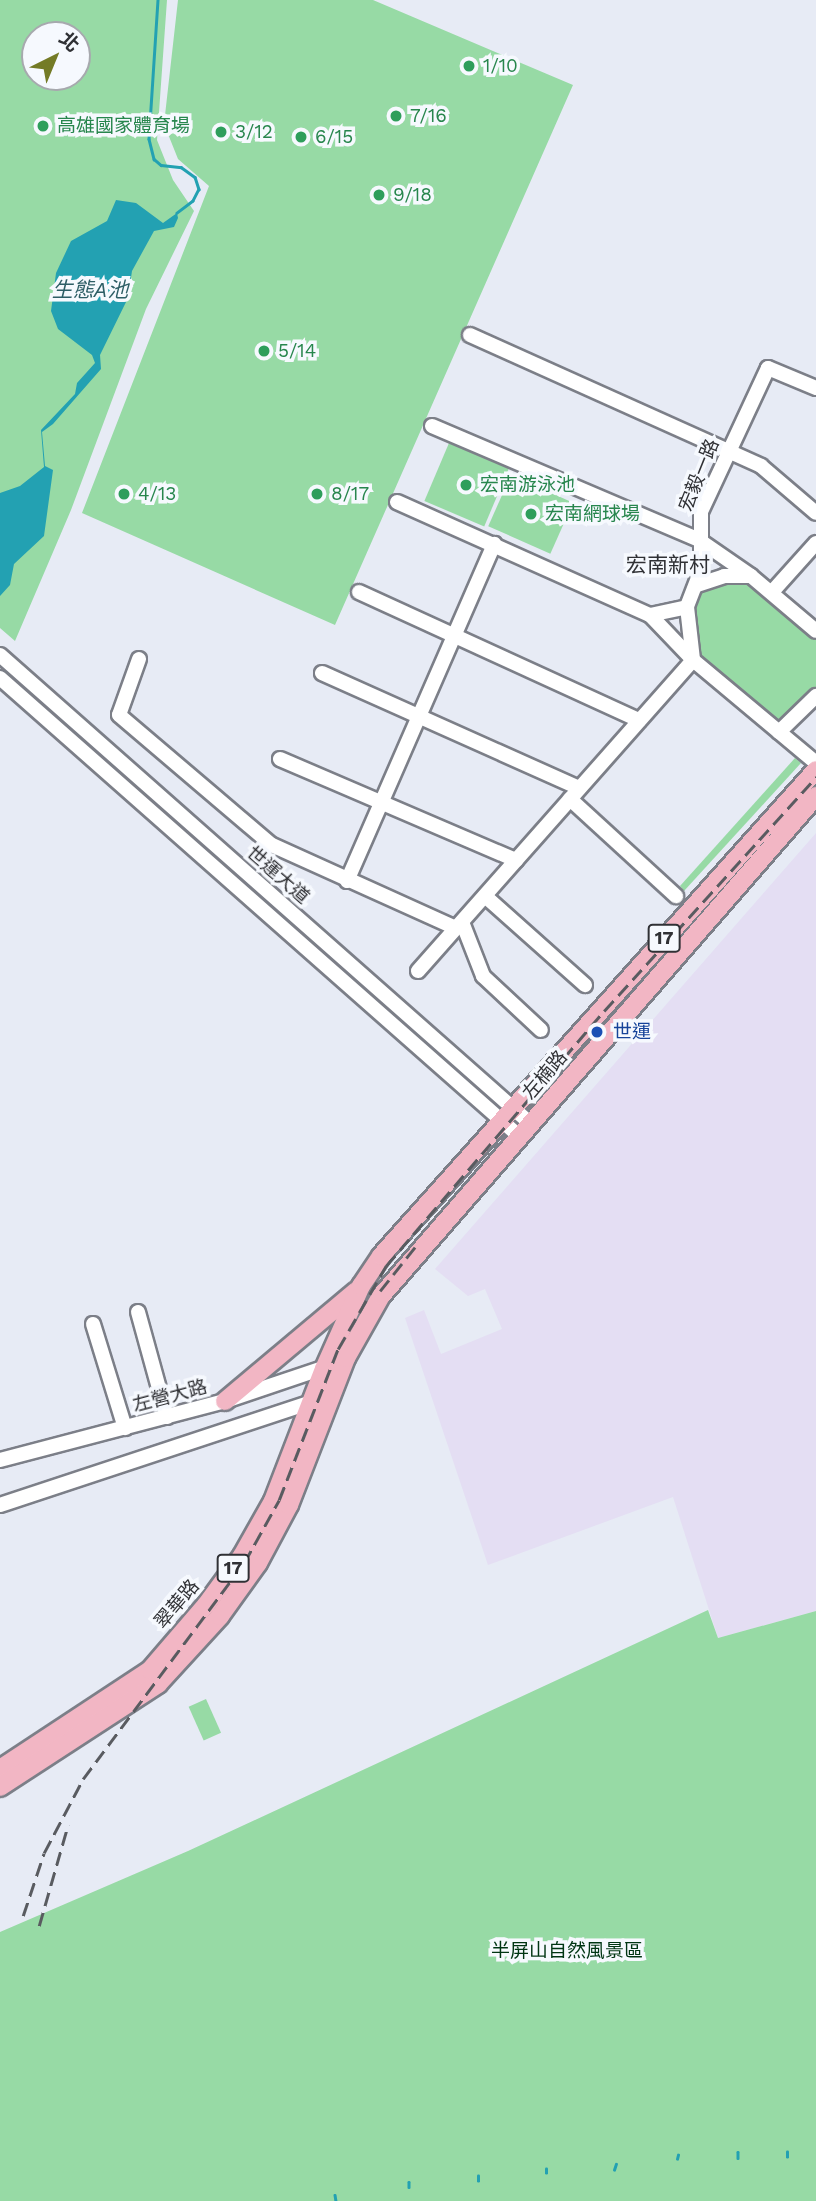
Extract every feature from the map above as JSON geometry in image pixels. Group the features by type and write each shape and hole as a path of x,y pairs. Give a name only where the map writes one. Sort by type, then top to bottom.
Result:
{"main road":[{"name":"左楠路","path":"361,1286 381,1256 507,1113 816,770"},
{"name":"左楠路","path":"346,1358 363,1322 405,1264 526,1130 816,796"},
{"name":"翠華路","path":"0,1769 150,1670 206,1605 242,1556 274,1501 324,1368 361,1286"},
{"path":"225,1401 361,1286"},
{"name":"翠華路","path":"0,1787 138,1700 158,1684 220,1616 258,1563 289,1505 346,1358"}],"street":[{"path":"470,335 761,466 816,513"},
{"name":"宏毅一路","path":"687,607 697,586 701,512 768,368 816,388"},
{"path":"432,426 699,540 772,592 816,631"},
{"path":"397,502 650,615 693,660 816,763"},
{"path":"772,592 816,543"},
{"path":"347,881 494,544"},
{"path":"697,586 724,576 751,576"},
{"path":"359,592 639,720"},
{"path":"418,971 693,660 687,607 650,615"},
{"name":"世運大道","path":"0,655 526,1130"},
{"path":"139,659 119,715 272,845 347,881 459,925 483,976 541,1030"},
{"path":"322,673 419,716 575,794 676,896"},
{"name":"世運大道","path":"0,677 507,1113"},
{"path":"779,732 816,696"},
{"path":"280,759 382,800 516,860"},
{"path":"485,896 584,985"},
{"path":"138,1312 167,1417"},
{"path":"93,1324 125,1428"},
{"name":"左營大路","path":"0,1460 225,1401 346,1358"},
{"path":"0,1505 332,1396"}],"shaded area":[{"path":"816,833 816,1611 718,1638 673,1497 488,1565 405,1318 424,1310 441,1354 502,1329 485,1289 468,1296 435,1269"}],"green space":[{"path":"0,0 167,0 157,140 173,180 194,211 146,309 71,510 15,641 0,628"},
{"path":"178,0 373,0 573,85 335,625 82,513 209,186 178,159 164,124"},
{"name":"宏南游泳池","path":"449,443 509,468 484,526 424,501"},
{"name":"宏南網球場","path":"511,475 573,503 550,554 488,526"},
{"path":"725,581 750,581 816,638 816,689 779,724 698,656 693,604 702,589"},
{"path":"795,758 801,763 684,891 680,886"},
{"name":"半屏山自然風景區","path":"708,1610 718,1638 816,1611 816,2201 0,2201 0,1932 188,1851"},
{"path":"206,1699 221,1733 204,1741 189,1707"}],"water":[{"name":"生態A池","path":"116,200 136,203 163,223 177,213 178,218 174,227 154,231 132,271 128,298 100,355 101,369 53,424 42,432 45,466 53,470 44,536 14,564 10,585 0,596 0,493 20,486 44,467 41,430 75,394 77,383 95,363 92,355 58,329 51,311 56,273 71,241 107,221"}],"waterway":[{"path":"158,0 149,139 154,159 161,165 181,167 195,177 199,189 193,201 177,213"},
{"path":"738,2152 738,2158"},
{"path":"787,2152 787,2157"},
{"path":"677,2159 678,2155"},
{"path":"614,2170 616,2164"},
{"path":"478,2176 478,2181"},
{"path":"409,2182 409,2187"},
{"path":"335,2195 336,2201"}],"railway":[{"path":"23,1916 44,1853 83,1779 244,1563 279,1500 338,1349 386,1266 604,1011 816,777"},
{"path":"380,1291 415,1247"},
{"path":"39,1926 68,1825"}],"place":[{"name":"1/10","path":"469,66"},
{"name":"7/16","path":"396,116"},
{"name":"高雄國家體育場","path":"43,126"},
{"name":"3/12","path":"221,132"},
{"name":"6/15","path":"301,137"},
{"name":"9/18","path":"379,195"},
{"name":"5/14","path":"264,351"},
{"name":"宏南游泳池","path":"466,485"},
{"name":"4/13","path":"124,494"},
{"name":"8/17","path":"317,494"},
{"name":"宏南網球場","path":"531,514"},
{"name":"世運","path":"597,1032"}],"district":[{"name":"宏南新村","path":"668,565"}]}
